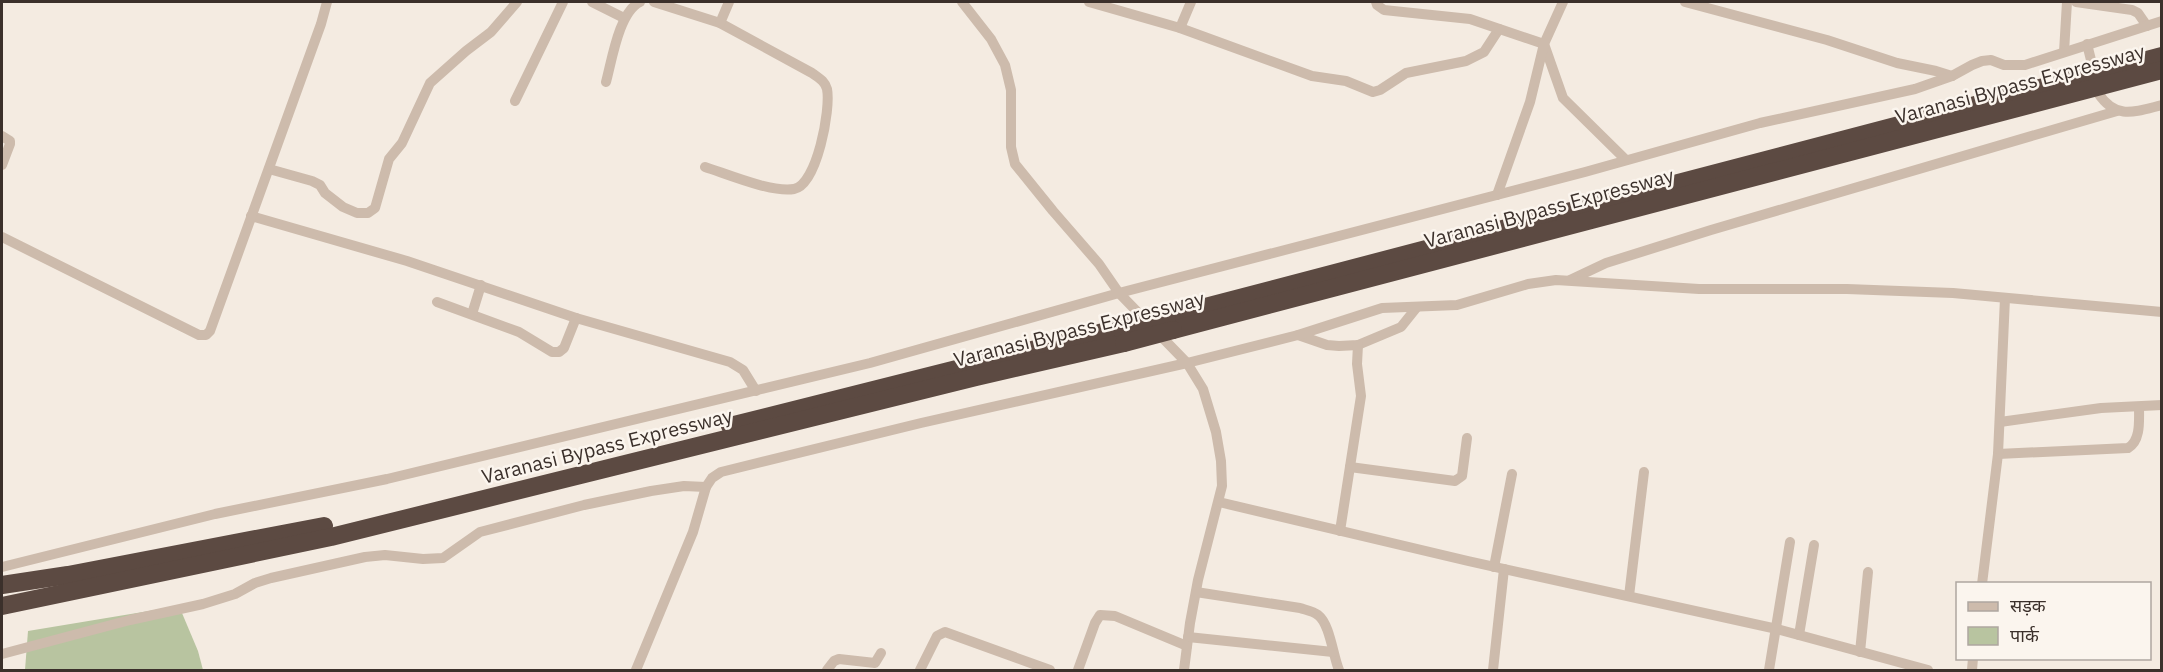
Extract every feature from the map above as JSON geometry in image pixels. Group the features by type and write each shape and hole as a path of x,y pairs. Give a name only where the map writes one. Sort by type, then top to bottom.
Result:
{"highway":[{"name":"Varanasi Bypass Expressway","path":"2,585 68,575 329,525 1170,323 1940,121 2162,56"},
{"name":"Varanasi Bypass Expressway","path":"1940,121 2162,70"},
{"name":"Varanasi Bypass Expressway","path":"2,606 331,537 976,377 1121,335"}],"street":[{"path":"2,237 199,334 206,335 210,331 327,2"},
{"path":"268,169 312,181 320,185 325,193 343,207 357,213 368,213 375,208 389,159 402,144 430,83 451,63 491,32 517,2"},
{"path":"515,101 563,2"},
{"path":"592,2 624,18"},
{"path":"606,82 624,18 633,5 640,2"},
{"path":"654,2 720,24 824,81 827,90 826,117 814,169 804,184 795,189 775,189 705,167"},
{"path":"720,24 729,2"},
{"path":"962,2 991,39 1005,65 1011,90 1011,147 1015,164 1099,264 1119,293 1187,363 1203,389 1216,432 1221,460 1222,486 1196,592 1188,642 1188,670"},
{"path":"1089,2 1180,28 1312,76 1346,81 1373,92 1406,73 1466,61 1484,52 1499,29"},
{"path":"1180,28 1191,2"},
{"path":"1376,2 1384,10 1470,19 1544,44"},
{"path":"1497,195 1530,102 1544,44 1563,2"},
{"path":"1685,2 1827,40 1897,63 1936,70 1952,76"},
{"path":"2064,52 2067,2"},
{"path":"2076,2 2132,10 2138,13 2147,26"},
{"path":"2,567 215,514 387,480 870,363 1119,293 1497,195 1760,123 1915,89 1952,76 1982,61 1991,60 2004,64 2025,65 2162,21"},
{"path":"1544,44 1563,98 1626,160"},
{"path":"2087,44 2091,60"},
{"path":"2098,93 2103,102 2117,111 2130,113 2162,105"},
{"path":"1568,280 1606,263 1680,240 2117,111"},
{"path":"2,136 10,141 2,165"},
{"path":"251,216 420,265 576,318 730,362 743,370 756,391"},
{"path":"636,670 693,532 706,487 712,478 721,472 912,425 1187,363 1298,335 1382,308 1457,305 1528,284 1568,280 1699,290 1847,289 1953,293 2162,312"},
{"path":"472,314 481,285"},
{"path":"1982,582 1998,454 2005,298"},
{"path":"437,302 519,332 552,352 559,352 564,348 576,318"},
{"path":"1298,335 1327,345 1358,345 1401,327 1417,307"},
{"path":"1340,531 1360,396 1358,345"},
{"path":"2000,422 2091,409 2162,405"},
{"path":"1998,454 2128,448 2133,446 2136,440 2139,407"},
{"path":"1350,467 1455,481 1462,476 1467,438"},
{"path":"1629,596 1644,472"},
{"path":"1493,670 1499,568 1512,474"},
{"path":"2,654 130,620 203,604 235,594 255,583 271,578 365,557 385,555 423,559 443,558 480,532 584,505 651,491 684,486 706,487"},
{"path":"1219,502 1499,568 1777,629 1924,670"},
{"path":"1769,670 1790,542"},
{"path":"1799,635 1814,545"},
{"path":"1860,652 1869,572"},
{"path":"1196,592 1300,608 1321,616 1333,652 1336,670"},
{"path":"1078,670 1100,615 1115,616 1188,642 1333,652"},
{"path":"920,670 937,636 945,633 1050,670"},
{"path":"827,670 834,661 839,659 874,663 881,653"}],"green space":[{"path":"179,606 198,651 203,670 25,670 28,631"}]}
